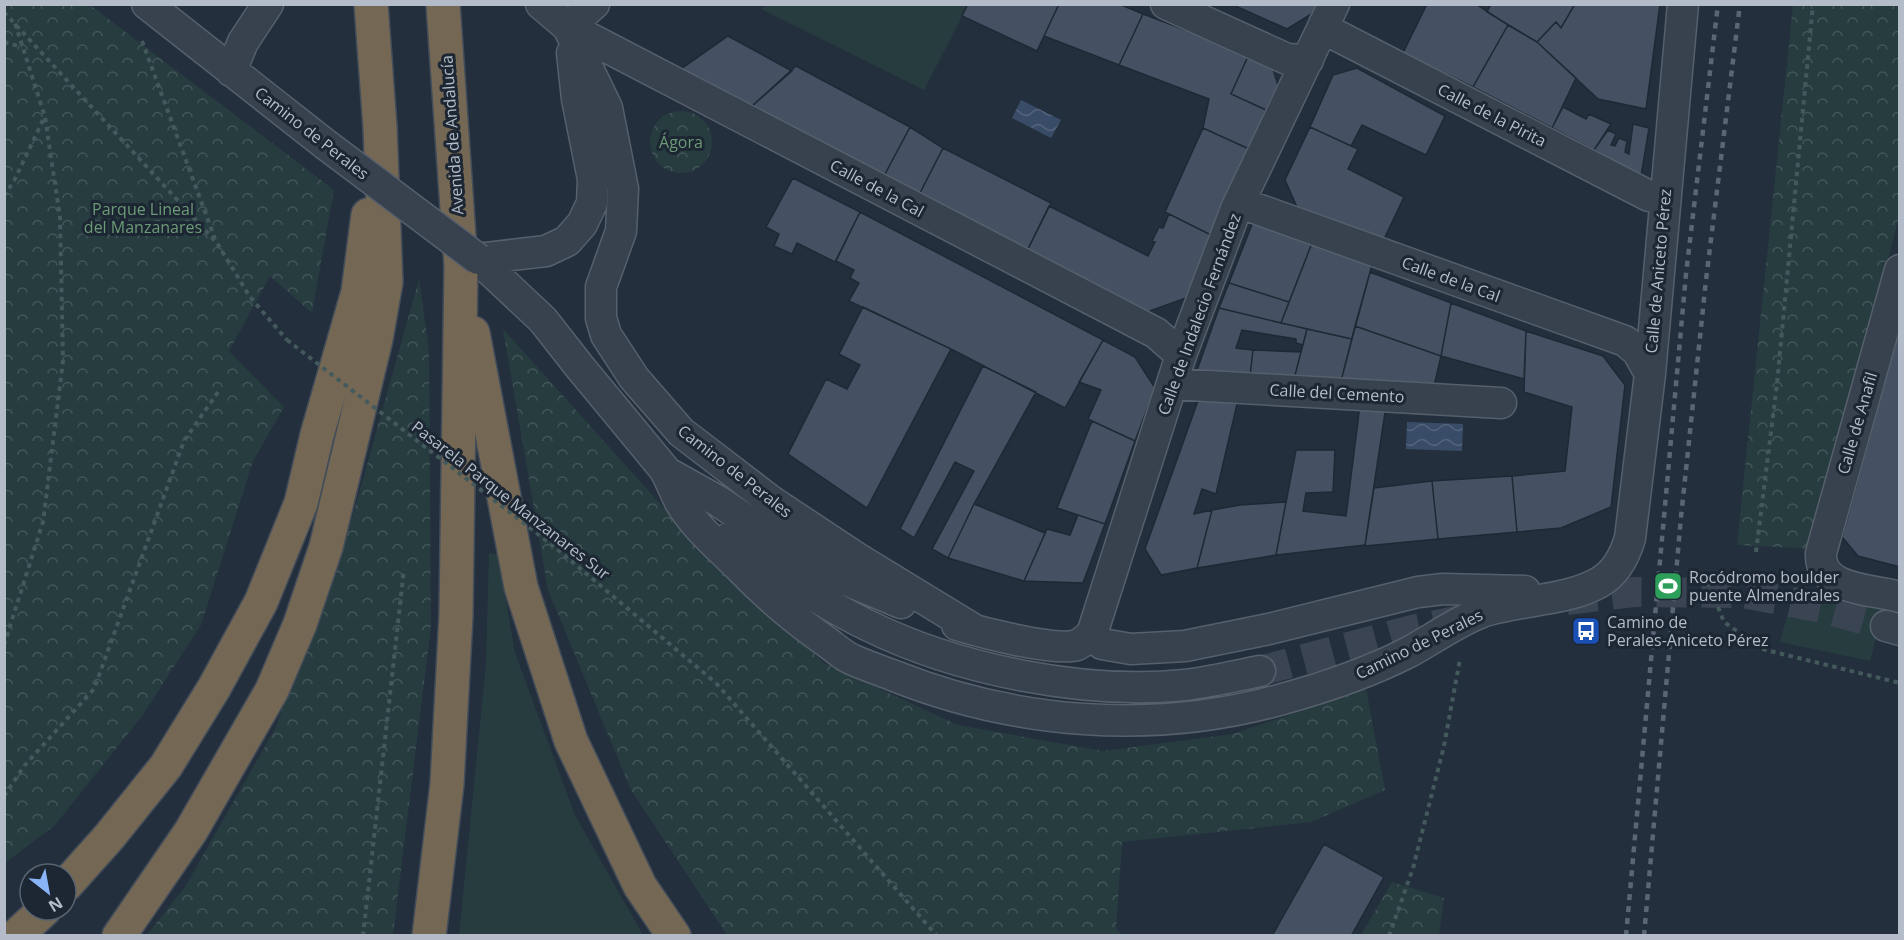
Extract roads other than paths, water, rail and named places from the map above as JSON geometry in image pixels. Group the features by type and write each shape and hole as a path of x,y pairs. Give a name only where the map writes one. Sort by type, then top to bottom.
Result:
{"highway":[{"path":"119,936 191,831 272,690 300,624 326,547 374,351 386,282 380,127 371,4"},
{"name":"Avenida de Andalucía","path":"443,4 469,263"},
{"path":"78,872 166,766 214,688 261,602 301,503 317,435 358,292 380,127"},
{"path":"429,936 447,784 456,615 469,263"},
{"path":"469,263 525,598 571,741 640,886 674,936"},
{"path":"16,936 31,922"}],"street":[{"name":"Camino de Perales","path":"147,4 543,320 666,472 692,502 726,533 779,573 867,626 920,647 992,670 1056,681 1184,685 1260,671"},
{"path":"231,71 243,42 268,4"},
{"path":"469,263 546,250 567,240 582,224 592,202 593,179 577,99 568,27 541,4"},
{"path":"568,27 594,4"},
{"path":"1166,4 1287,59 1308,60"},
{"name":"Calle de Aniceto Pérez","path":"1630,538 1650,374 1683,4"},
{"name":"Calle de Indalecio Fernández","path":"1092,634 1181,355 1236,209 1329,14"},
{"name":"Calle de la Pirita","path":"1329,14 1334,34 1649,196 1665,195"},
{"name":"Camino de Perales","path":"568,27 607,108 624,189 621,231 601,287 601,318 606,335 634,378 681,432 771,501 857,558 975,630"},
{"name":"Calle de la Cal","path":"568,27 1156,333 1181,355"},
{"name":"Calle de la Cal","path":"1236,209 1249,206 1625,341 1638,352 1650,374"},
{"name":"Calle de Anafil","path":"1899,270 1821,553 1820,565 1827,575 1844,585 1899,597"},
{"name":"Calle del Cemento","path":"1173,384 1501,403"},
{"name":"Camino de Perales","path":"666,472 718,501 790,549 846,580 932,616 975,630 1062,646 1077,645 1092,634 1102,644 1131,649 1185,646 1269,629 1434,590 1524,590 1546,598"},
{"name":"Camino de Perales","path":"666,472 680,501 692,518 765,594 797,621 850,658 918,685 981,704 1022,713 1134,722 1186,718 1234,710 1289,697 1379,667 1480,613 1572,593 1599,583 1612,572 1624,556 1630,538"}],"water":[{"path":"1021,100 1061,120 1051,138 1012,118"},
{"path":"1407,422 1463,424 1462,451 1406,449"}],"tunnel":[{"path":"1567,600 1634,592 1743,593 1822,608 1886,626"},
{"path":"1260,671 1412,630 1461,620"}],"railway":[{"path":"1626,936 1686,274 1718,4"},
{"path":"1644,936 1681,517 1706,280 1740,4"}],"place":[{"name":"Rocódromo boulder puente Almendrales","path":"1668,586"},
{"name":"Camino de Perales-Aniceto Pérez","path":"1586,631"}],"park label":[{"name":"Ágora","path":"681,142"},
{"name":"Parque Lineal del Manzanares","path":"143,218"}]}
